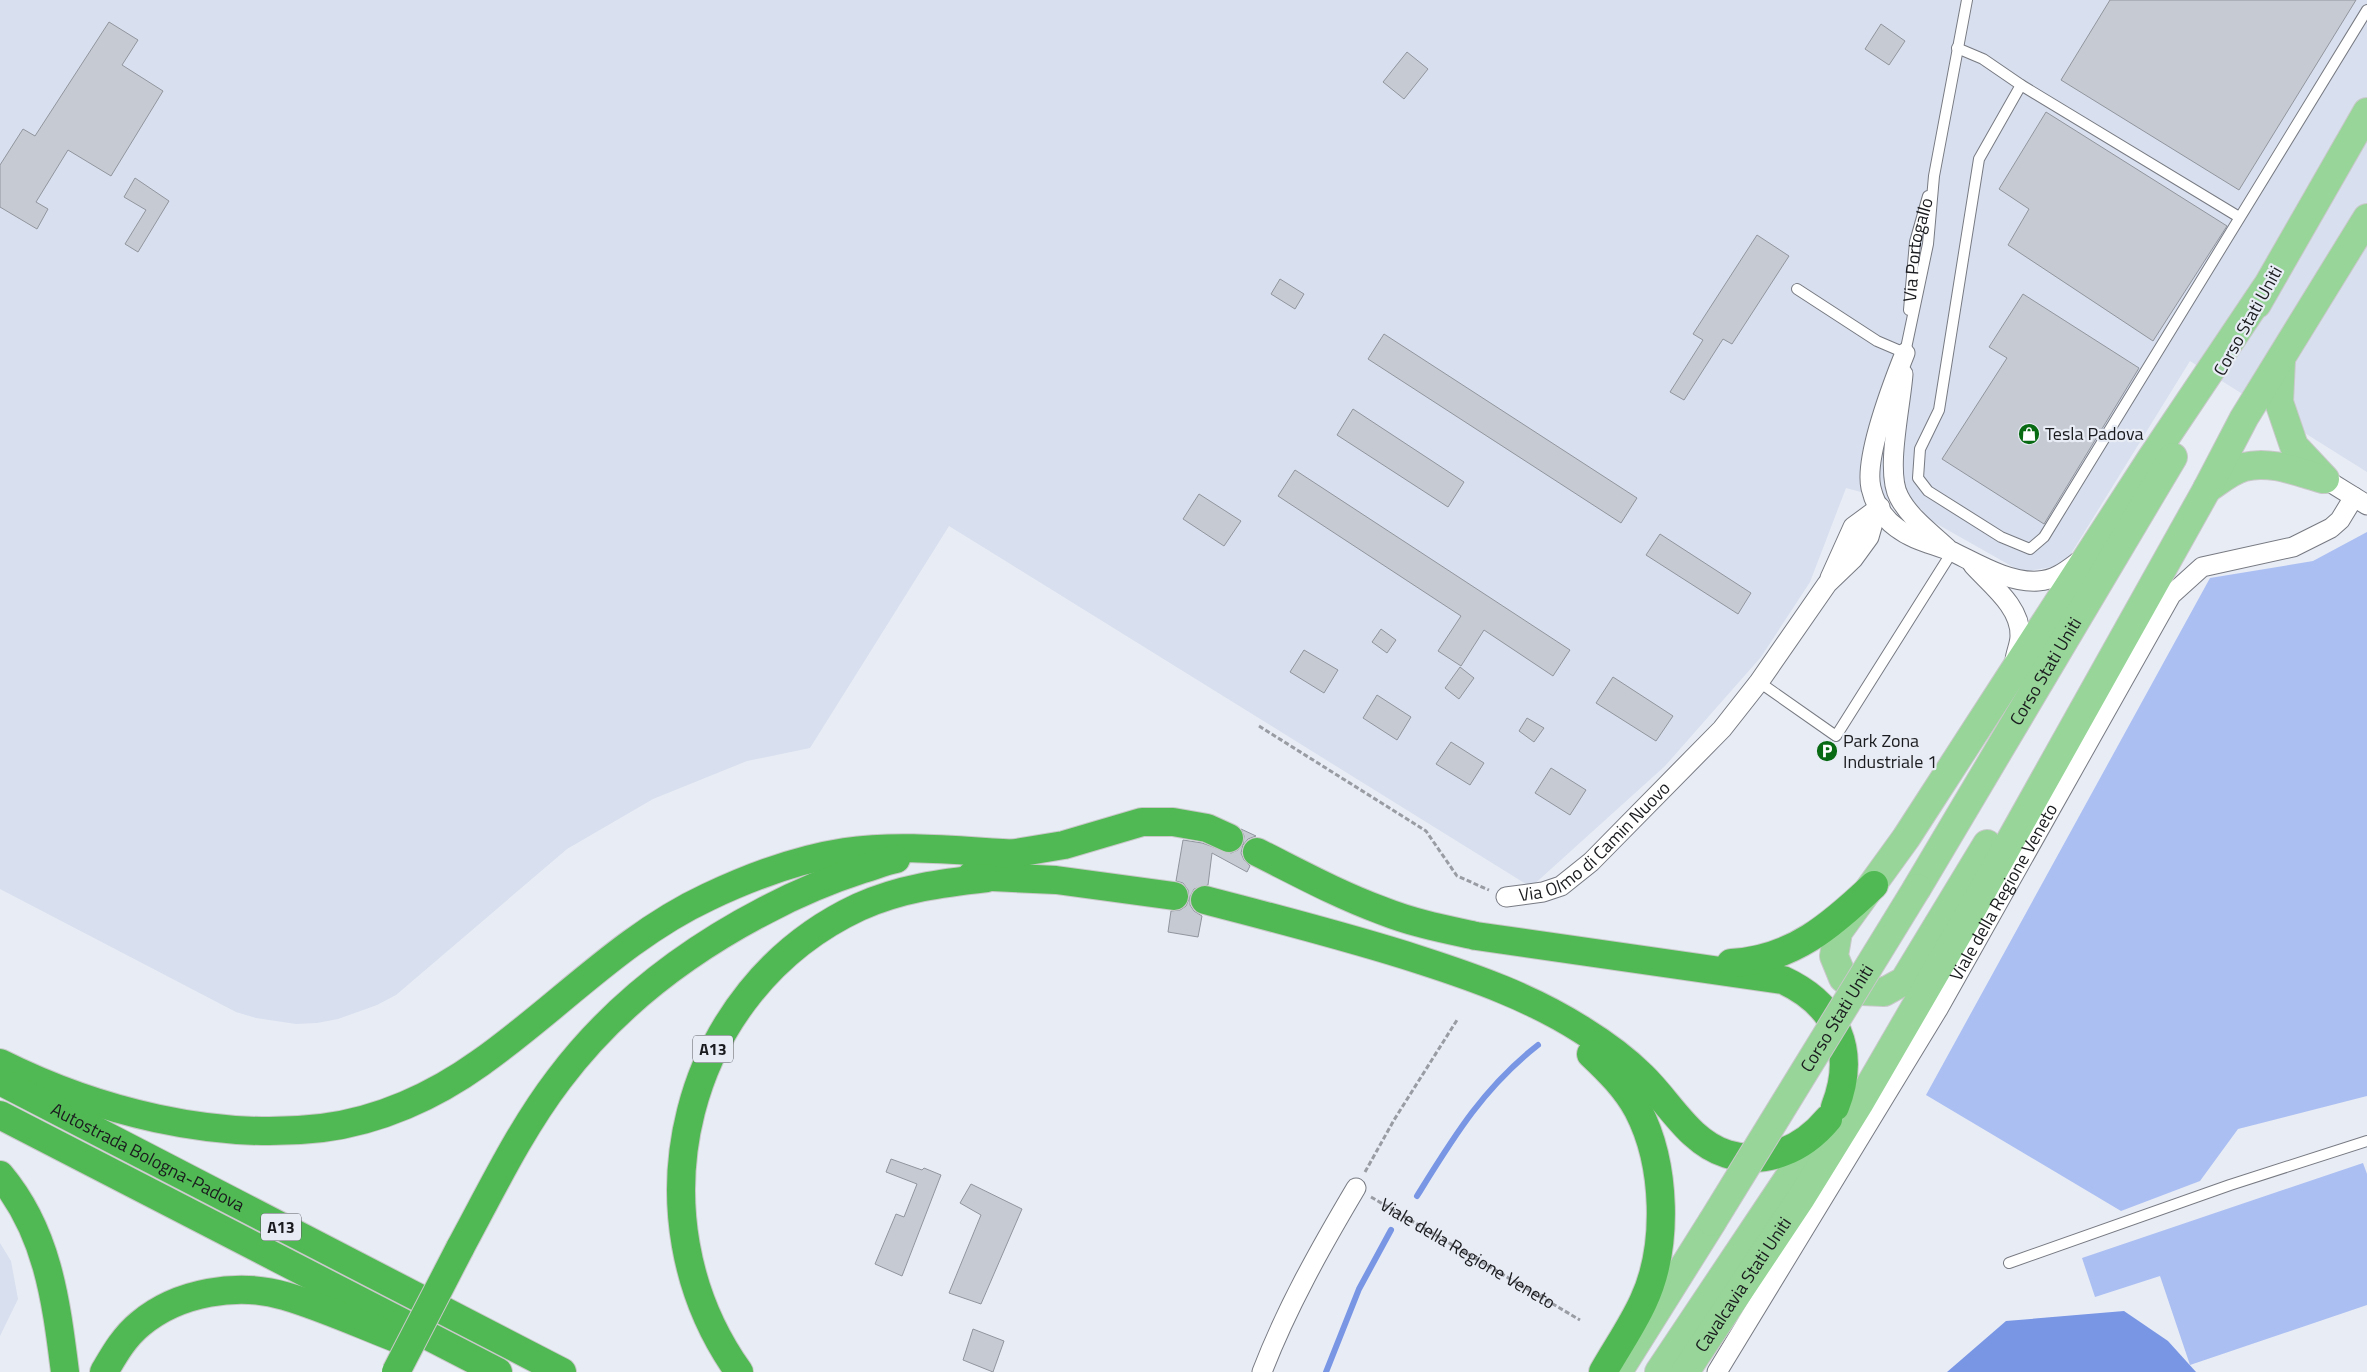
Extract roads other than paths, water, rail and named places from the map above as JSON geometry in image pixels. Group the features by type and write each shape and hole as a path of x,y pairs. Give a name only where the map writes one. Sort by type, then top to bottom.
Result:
{"highway":[{"path":"396,1372 511,1154 559,1079 605,1027 645,989 697,949 806,889 893,859 927,857 979,859 1017,854 1064,845 1142,822 1173,822 1207,828 1230,838"},
{"path":"0,1063 77,1096 134,1115 166,1121 236,1128 290,1130 323,1128 354,1122 390,1111 434,1092 480,1064 636,939 673,916 725,890 804,862 844,852 928,849 1017,854"},
{"path":"1205,900 1356,940 1459,972 1538,1004 1583,1030 1641,1074 1693,1134 1727,1154 1757,1158 1786,1152 1809,1139 1831,1113 1844,1077 1844,1055 1837,1030 1831,1019 1811,996 1783,980 1660,964 1476,936 1427,926 1383,911 1330,889 1257,852"},
{"path":"862,870 939,873 988,878 1056,880 1174,896"},
{"name":"A13","path":"738,1372 703,1307 689,1264 682,1224 680,1181 682,1154 693,1102 712,1050 726,1025 754,986 796,947 834,921 866,905 905,890 988,878"},
{"path":"1660,964 1734,963 1765,959 1796,948 1840,918 1874,885"},
{"path":"1459,972 1572,1036 1620,1083 1638,1110 1650,1143 1662,1208 1659,1242 1653,1274 1643,1302 1603,1372"},
{"name":"Autostrada Bologna-Padova","path":"0,1081 562,1372"},
{"name":"Autostrada Bologna-Padova","path":"0,1115 498,1372"},
{"path":"0,1176 21,1202 40,1241 56,1303 65,1372"},
{"path":"104,1372 119,1346 140,1324 163,1309 209,1292 248,1291 284,1296 481,1372"}],"main road":[{"name":"Corso Stati Uniti","path":"1618,1372 1917,888 2125,541 2367,112"},
{"path":"2266,289 1874,885 1838,932 1834,956 1843,978 1852,986 1873,992 1895,988 1910,972 2281,356 2367,218"},
{"path":"2281,356 2279,402 2285,422 2294,446 2325,480"},
{"path":"2207,490 2244,418"},
{"path":"2207,490 2237,470 2260,464 2282,467 2325,480"},
{"name":"Cavalcavia Stati Uniti","path":"1685,1372 1801,1198 1932,980 2207,490"},
{"path":"1659,1372 1831,1113 1924,964 1987,844"}],"street":[{"name":"Via Portogallo","path":"1898,497 1893,480 1893,456 1900,410 1905,353"},
{"name":"Via Portogallo","path":"1877,509 1870,486 1872,462 1885,404 1905,353"},
{"name":"Viale della Regione Veneto","path":"1717,1372 1938,1009 2171,594 2202,566 2293,547 2332,528 2360,501 2325,480"},
{"path":"2011,676 2020,637 2018,620 2005,599 1960,556 1908,510 1898,497 1877,509 1896,528 1920,542 1960,556 2020,580 2039,581 2060,576 2093,550"},
{"name":"Via Olmo di Camin Nuovo","path":"1506,896 1543,892 1561,886 1591,862 1722,729 1759,682 1827,584 1853,559 1869,537 1877,509"},
{"path":"1262,1372 1273,1343 1314,1258 1356,1188"}],"lane":[{"name":"Via Portogallo","path":"1905,353 1928,244 1934,176 1967,0"},
{"path":"2021,85 1979,159 1939,410 1920,449 1918,478 1928,491 2001,537 2021,547 2030,549 2044,537 2367,10"},
{"path":"1957,48 1983,59 2021,85 2239,217"},
{"path":"1797,289 1877,341 1905,353"},
{"path":"1759,682 1836,736 1960,556"},
{"path":"2009,1262 2230,1185 2367,1141"}],"waterway":[{"path":"1417,1196 1443,1154 1485,1096 1518,1061 1538,1045"},
{"path":"1326,1372 1359,1289 1391,1230"}],"place":[{"name":"Tesla Padova","path":"2029,434"},
{"name":"Park Zona Industriale 1","path":"1827,751"}]}
